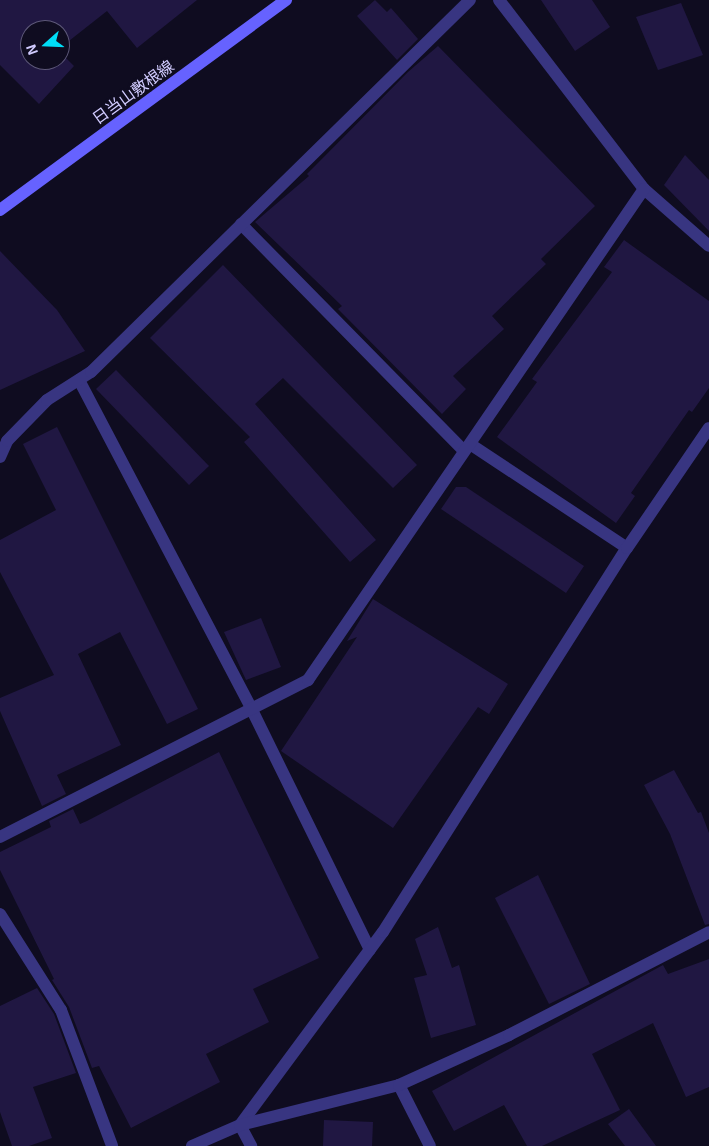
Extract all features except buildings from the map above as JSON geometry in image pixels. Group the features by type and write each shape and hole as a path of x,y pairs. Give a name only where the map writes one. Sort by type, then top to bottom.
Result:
{"main road":[{"name":"日当山敷根線","path":"0,210 286,0"}],"street":[{"path":"0,457 7,441 48,400 92,372 470,0"},
{"path":"499,0 644,188 709,246"},
{"path":"0,837 308,680 644,188"},
{"path":"241,224 467,448 627,548"},
{"path":"79,380 252,710 370,950"},
{"path":"240,1126 370,950 627,548 709,428"},
{"path":"0,914 61,1010 112,1146"},
{"path":"192,1146 240,1126 399,1085 509,1035 709,932"},
{"path":"399,1085 430,1146"},
{"path":"240,1126 252,1146"}]}
